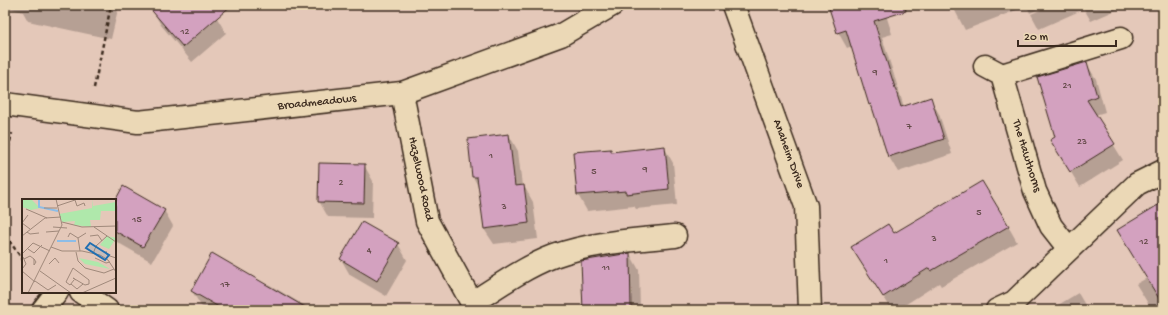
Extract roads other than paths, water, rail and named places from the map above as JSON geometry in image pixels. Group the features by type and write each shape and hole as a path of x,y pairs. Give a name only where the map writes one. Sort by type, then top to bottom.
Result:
{"street":[{"name":"Broadmeadows","path":"5,104 138,122 402,93 561,35 612,5"},
{"name":"Anaheim Drive","path":"734,5 806,206 810,310"},
{"name":"The Hawthorns","path":"1069,249 1051,226 1035,191 993,70 1121,38"},
{"name":"Hazelwood Road","path":"402,93 427,221 474,306 524,270 554,256 591,245 675,236"},
{"path":"997,310 1014,302 1138,184 1163,171"},
{"path":"43,310 57,293"},
{"path":"81,293 106,310"}]}
